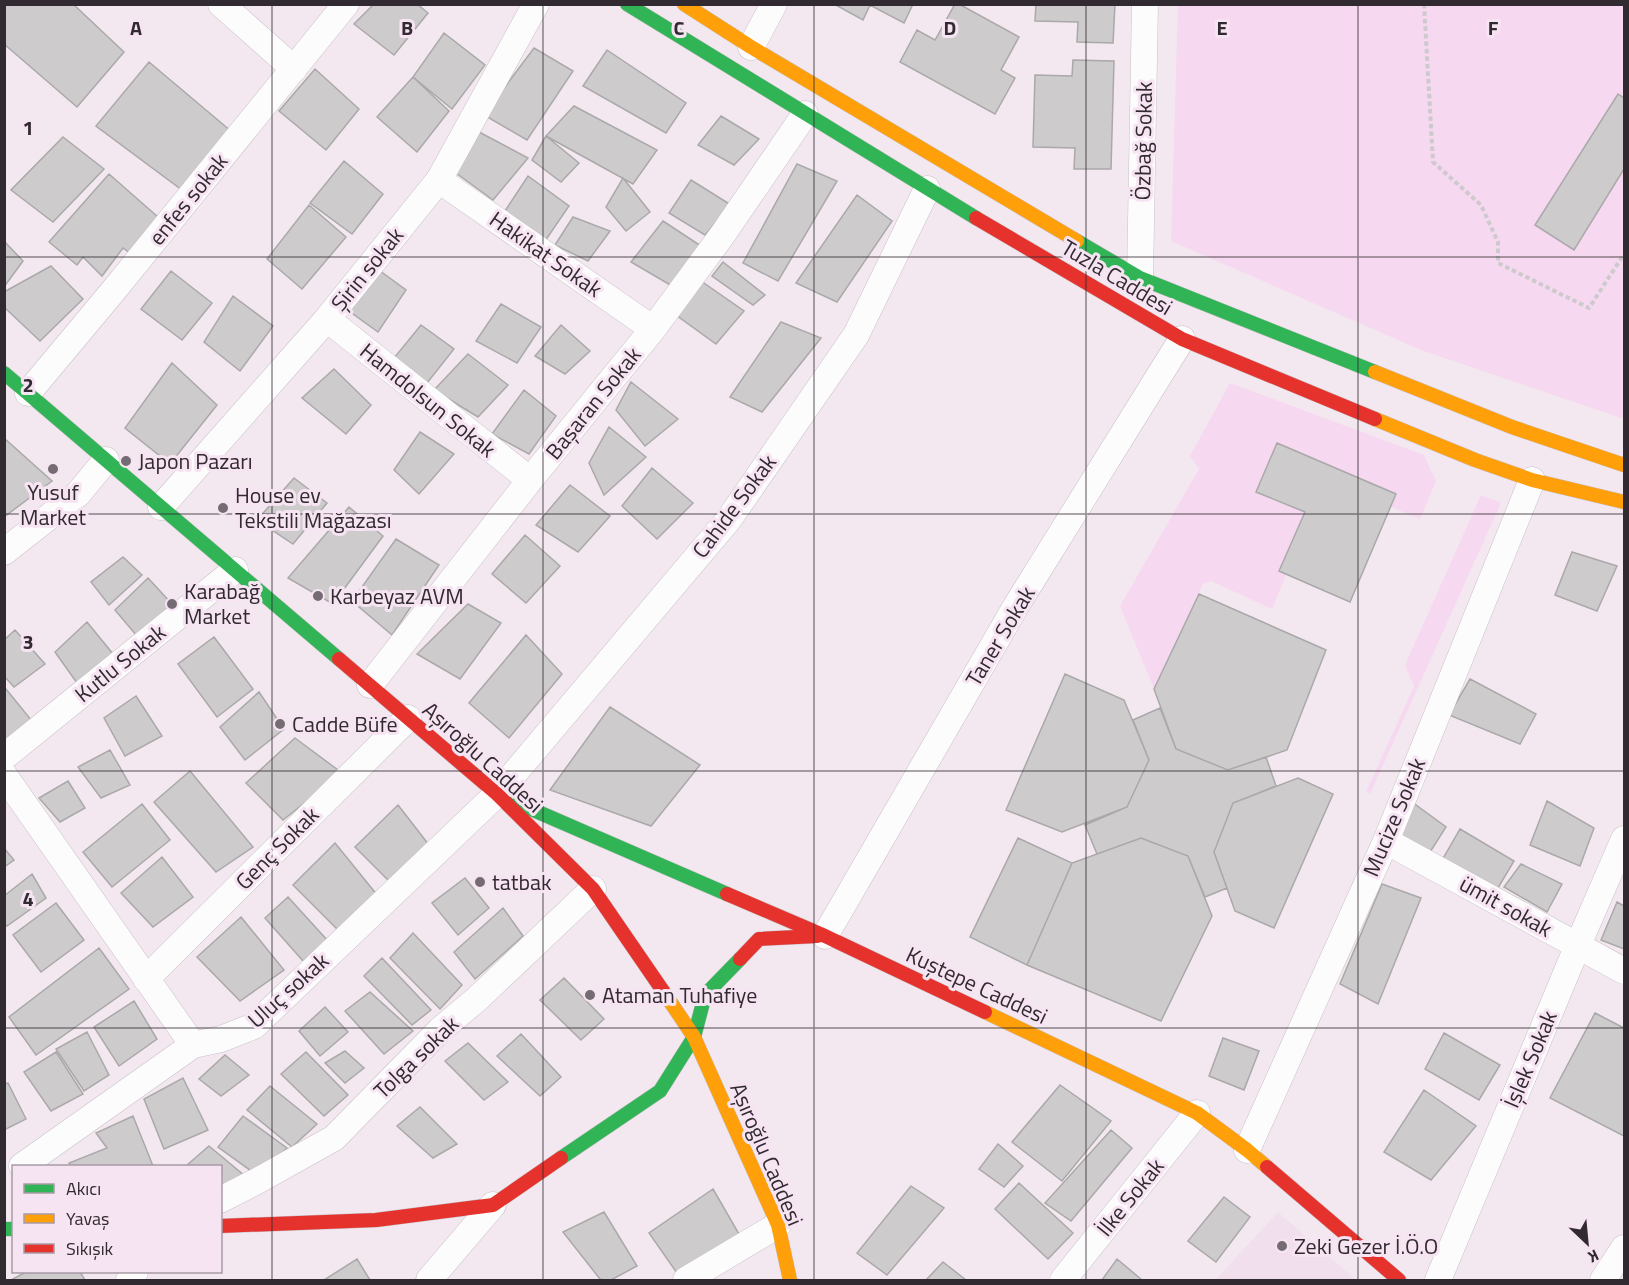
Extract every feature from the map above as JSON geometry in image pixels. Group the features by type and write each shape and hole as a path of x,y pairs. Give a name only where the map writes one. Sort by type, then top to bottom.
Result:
{"street":[{"path":"221,4 294,69"},
{"name":"enfes sokak","path":"28,393 346,4"},
{"name":"Şirin sokak","path":"161,507 327,319 439,180 536,4"},
{"name":"Tuzla Caddesi","path":"627,4 927,189 1182,339 1475,460 1532,480 1624,502"},
{"name":"Tuzla Caddesi","path":"684,4 1140,278 1512,427 1624,465"},
{"path":"751,46 774,4"},
{"name":"Özbağ Sokak","path":"1140,278 1145,4"},
{"name":"Başaran Sokak","path":"370,686 530,480 654,328 723,234 805,114"},
{"name":"Hakikat Sokak","path":"439,180 654,328"},
{"name":"Cahide Sokak","path":"497,794 729,519 856,335 927,189"},
{"name":"Hamdolsun Sokak","path":"327,319 530,480"},
{"name":"Taner Sokak","path":"825,936 1017,606 1182,339"},
{"name":"Aşıroğlu Caddesi","path":"4,373 497,794 593,889 694,1038 778,1226 790,1281"},
{"path":"4,552 78,494 106,460"},
{"name":"Mucize Sokak","path":"1247,1150 1386,841 1532,480"},
{"name":"Kutlu Sokak","path":"4,757 235,570"},
{"name":"Genç Sokak","path":"146,979 408,718"},
{"path":"4,775 192,1045"},
{"name":"Kuştepe Caddesi","path":"497,794 825,936 1197,1113 1247,1150 1398,1281"},
{"name":"Uluç sokak","path":"25,1165 192,1045 221,1039 254,1026 497,794"},
{"name":"İşlek Sokak","path":"1438,1281 1624,839"},
{"name":"ümit sokak","path":"1386,841 1624,971"},
{"name":"Tolga sokak","path":"222,1199 334,1138 440,1030 477,999 593,889"},
{"path":"429,1281 493,1205 660,1091 694,1038 705,994 759,939 825,936"},
{"name":"İlke Sokak","path":"1063,1281 1197,1113"},
{"path":"222,1226 376,1220 493,1205"},
{"path":"686,1281 778,1226"},
{"path":"1603,1281 1624,1248"}],"path":[{"path":"1424,4 1433,162 1481,205 1498,242 1498,263 1590,308 1624,254"}],"shaded area":[{"path":"1178,5 1624,5 1624,419 1421,350 1171,241"},
{"path":"1230,383 1424,455 1436,481 1420,519 1391,507 1396,494 1277,444 1256,492 1305,512 1279,571 1286,575 1272,609 1211,581 1203,584 1154,689 1120,606 1199,469 1190,456"},
{"path":"1481,495 1501,503 1370,794 1366,792 1414,686 1405,665"},
{"name":"Zeki Gezer İ.Ö.O","path":"1278,1212 1356,1280 1215,1280"}],"building":[{"path":"4,4 73,4 124,52 77,107 4,44"},
{"path":"374,4 417,4 428,13 394,55 354,24"},
{"path":"834,4 913,4 904,23 870,5 863,20"},
{"path":"955,4 959,4 1019,37 1001,70 1015,78 995,114 900,62 917,30 935,40"},
{"path":"1036,4 1115,4 1113,43 1077,42 1078,22 1035,21"},
{"path":"444,33 485,65 452,109 413,77"},
{"path":"534,48 573,71 527,140 484,115"},
{"path":"607,50 686,103 666,133 583,86"},
{"path":"1073,60 1114,61 1111,169 1074,169 1075,148 1033,147 1035,75 1072,76"},
{"path":"149,62 238,137 190,196 96,126"},
{"path":"315,69 359,109 326,150 279,111"},
{"path":"413,77 449,111 417,152 377,117"},
{"path":"1618,94 1624,98 1624,169 1574,250 1535,225"},
{"path":"574,106 657,150 633,184 546,136"},
{"path":"721,116 759,139 734,165 698,145"},
{"path":"479,132 528,158 493,200 456,173"},
{"path":"546,136 579,163 561,182 532,160"},
{"path":"63,137 104,169 53,222 11,190"},
{"path":"344,161 383,194 352,234 310,203"},
{"path":"797,164 837,181 778,281 743,263"},
{"path":"109,174 158,217 130,253 123,248 102,276 83,257 77,265 49,242"},
{"path":"528,176 569,206 543,244 501,217"},
{"path":"623,178 650,212 626,231 606,207"},
{"path":"691,180 731,205 705,235 669,213"},
{"path":"857,195 892,221 837,302 796,283"},
{"path":"309,205 346,237 302,289 267,259"},
{"path":"573,217 610,231 588,261 555,245"},
{"path":"663,221 701,246 672,286 631,262"},
{"path":"4,241 23,261 4,287"},
{"path":"723,262 765,295 753,305 712,276"},
{"path":"51,266 83,299 40,341 4,307 4,292"},
{"path":"376,268 406,290 378,332 349,311"},
{"path":"171,271 212,303 182,340 141,309"},
{"path":"701,281 744,311 716,344 676,315"},
{"path":"233,296 273,326 240,371 204,342"},
{"path":"501,304 541,327 517,363 476,341"},
{"path":"781,322 821,338 762,412 730,397"},
{"path":"421,325 454,349 427,383 394,358"},
{"path":"561,325 590,351 565,374 535,356"},
{"path":"468,354 508,385 478,417 434,390"},
{"path":"172,363 217,405 170,464 125,428"},
{"path":"334,369 371,405 346,434 302,398"},
{"path":"631,382 678,419 645,446 616,410"},
{"path":"524,390 556,416 529,454 492,434"},
{"path":"609,427 646,457 604,495 589,463"},
{"path":"420,432 454,454 419,494 394,470"},
{"path":"4,438 52,481 4,517"},
{"path":"1277,443 1396,494 1350,602 1279,571 1305,512 1256,492"},
{"path":"652,468 693,503 657,539 622,506"},
{"path":"294,478 327,503 293,544 257,520"},
{"path":"570,485 610,516 578,552 536,525"},
{"path":"349,507 383,536 333,604 288,578"},
{"path":"525,535 560,566 526,603 492,574"},
{"path":"396,539 439,565 392,635 352,601"},
{"path":"1572,552 1617,566 1597,611 1555,595"},
{"path":"123,557 142,575 109,605 91,582"},
{"path":"148,578 172,604 137,636 115,610"},
{"path":"1199,594 1326,650 1287,750 1228,770 1176,749 1154,689"},
{"path":"468,604 501,623 460,679 417,654"},
{"path":"87,622 113,654 77,683 55,652"},
{"path":"15,630 45,664 14,687 4,676 4,640"},
{"path":"526,635 562,674 509,738 469,703"},
{"path":"214,637 253,689 217,717 178,664"},
{"path":"1065,674 1124,700 1149,760 1127,807 1062,832 1006,810"},
{"path":"1470,679 1536,714 1520,744 1449,715"},
{"path":"6,689 32,721 4,742 4,690"},
{"path":"259,692 284,729 245,760 220,727"},
{"path":"136,696 162,736 125,756 104,718"},
{"path":"610,707 700,765 651,826 550,790"},
{"path":"1160,708 1176,749 1228,770 1266,757 1276,786 1233,803 1214,852 1227,888 1205,897 1188,856 1141,838 1097,854 1085,825 1127,807 1149,760 1133,720"},
{"path":"295,738 342,773 283,820 246,783"},
{"path":"110,750 130,785 101,798 78,767"},
{"path":"190,771 253,847 216,872 154,802"},
{"path":"1298,778 1333,794 1274,928 1235,911 1214,852 1233,803"},
{"path":"68,781 85,808 60,822 39,798"},
{"path":"1547,801 1594,828 1580,866 1530,845"},
{"path":"1412,802 1446,827 1427,857 1395,836"},
{"path":"142,804 170,840 112,887 83,852"},
{"path":"398,805 429,845 389,881 355,847"},
{"path":"1460,829 1514,861 1495,893 1441,862"},
{"path":"1018,838 1072,863 1027,965 970,937"},
{"path":"1141,838 1188,856 1212,916 1161,1021 1027,965 1072,863"},
{"path":"335,843 382,901 341,933 293,885"},
{"path":"4,848 14,860 4,867"},
{"path":"162,857 193,897 153,927 121,893"},
{"path":"1521,864 1562,884 1547,912 1504,887"},
{"path":"32,874 46,898 7,926 4,923 4,896"},
{"path":"465,878 489,908 458,935 432,903"},
{"path":"1382,884 1421,898 1378,1004 1340,984"},
{"path":"288,897 328,941 303,961 265,918"},
{"path":"1617,902 1624,906 1624,949 1601,940"},
{"path":"56,903 84,940 41,972 13,935"},
{"path":"503,908 523,936 475,979 454,952"},
{"path":"241,917 284,970 240,1001 197,957"},
{"path":"413,933 462,985 440,1009 390,958"},
{"path":"99,948 129,989 36,1055 9,1017"},
{"path":"382,958 431,1010 412,1025 364,976"},
{"path":"564,978 604,1019 581,1040 540,1000"},
{"path":"370,992 413,1031 384,1054 345,1011"},
{"path":"134,1001 157,1039 119,1066 94,1027"},
{"path":"325,1007 348,1032 320,1056 299,1031"},
{"path":"1595,1013 1624,1028 1624,1136 1550,1098"},
{"path":"87,1032 109,1075 84,1091 56,1049"},
{"path":"1444,1033 1500,1065 1479,1100 1425,1069"},
{"path":"521,1034 561,1077 540,1096 497,1056"},
{"path":"1223,1038 1259,1051 1244,1090 1209,1076"},
{"path":"468,1043 508,1082 484,1100 445,1061"},
{"path":"345,1051 364,1068 345,1083 325,1063"},
{"path":"56,1052 83,1094 51,1111 24,1072"},
{"path":"306,1052 348,1095 324,1116 281,1074"},
{"path":"225,1055 249,1075 221,1096 199,1079"},
{"path":"183,1078 208,1130 164,1149 144,1099"},
{"path":"8,1083 26,1119 4,1130 4,1084"},
{"path":"1060,1085 1111,1121 1062,1181 1012,1142"},
{"path":"270,1086 317,1124 292,1147 247,1110"},
{"path":"1424,1090 1476,1126 1431,1180 1384,1152"},
{"path":"420,1107 457,1144 433,1158 397,1126"},
{"path":"133,1116 153,1165 70,1165 69,1163 107,1148 96,1133"},
{"path":"243,1116 287,1148 258,1176 218,1147"},
{"path":"1111,1130 1132,1148 1071,1221 1045,1203"},
{"path":"998,1144 1023,1166 1004,1187 979,1169"},
{"path":"209,1146 246,1177 222,1191 222,1165 187,1165"},
{"path":"1019,1183 1073,1233 1048,1259 995,1209"},
{"path":"911,1186 944,1208 887,1275 857,1253"},
{"path":"713,1189 739,1234 677,1273 649,1233"},
{"path":"1224,1197 1250,1217 1216,1262 1188,1241"},
{"path":"604,1212 637,1266 611,1280 600,1279 563,1232"},
{"path":"357,1259 370,1280 324,1280"},
{"path":"1117,1259 1142,1280 1102,1280"},
{"path":"943,1262 966,1280 926,1280"},
{"path":"24,1273 81,1273 85,1280 11,1280"}],"traffic: fast":[{"path":"627,4 976,218"},
{"path":"1077,241 1140,278 1375,372"},
{"path":"4,373 339,659"},
{"path":"515,802 727,894"},
{"path":"561,1158 660,1091 694,1037 705,995 740,959"},
{"path":"4,1229 12,1229"}],"traffic: slow":[{"path":"684,4 751,47 1077,241"},
{"path":"1375,372 1512,427 1624,465"},
{"path":"1375,419 1475,460 1532,480 1624,502"},
{"path":"663,991 694,1037 778,1225 790,1280"},
{"path":"985,1012 1197,1113 1267,1167"}],"traffic: jam":[{"path":"976,218 1182,339 1375,419"},
{"path":"339,659 497,794 593,889 663,991"},
{"path":"727,894 825,936 985,1012"},
{"path":"740,959 759,939 817,936"},
{"path":"222,1226 376,1220 493,1205 561,1158"},
{"path":"1267,1167 1399,1280"}],"place":[{"name":"Japon Pazarı","path":"126,461"},
{"name":"Yusuf Market","path":"53,469"},
{"name":"House ev Tekstili Mağazası","path":"223,508"},
{"name":"Karbeyaz AVM","path":"318,596"},
{"name":"Karabağ Market","path":"172,604"},
{"name":"Cadde Büfe","path":"280,724"},
{"name":"tatbak","path":"480,882"},
{"name":"Ataman Tuhafiye","path":"590,995"},
{"name":"Zeki Gezer İ.Ö.O","path":"1282,1246"}]}
